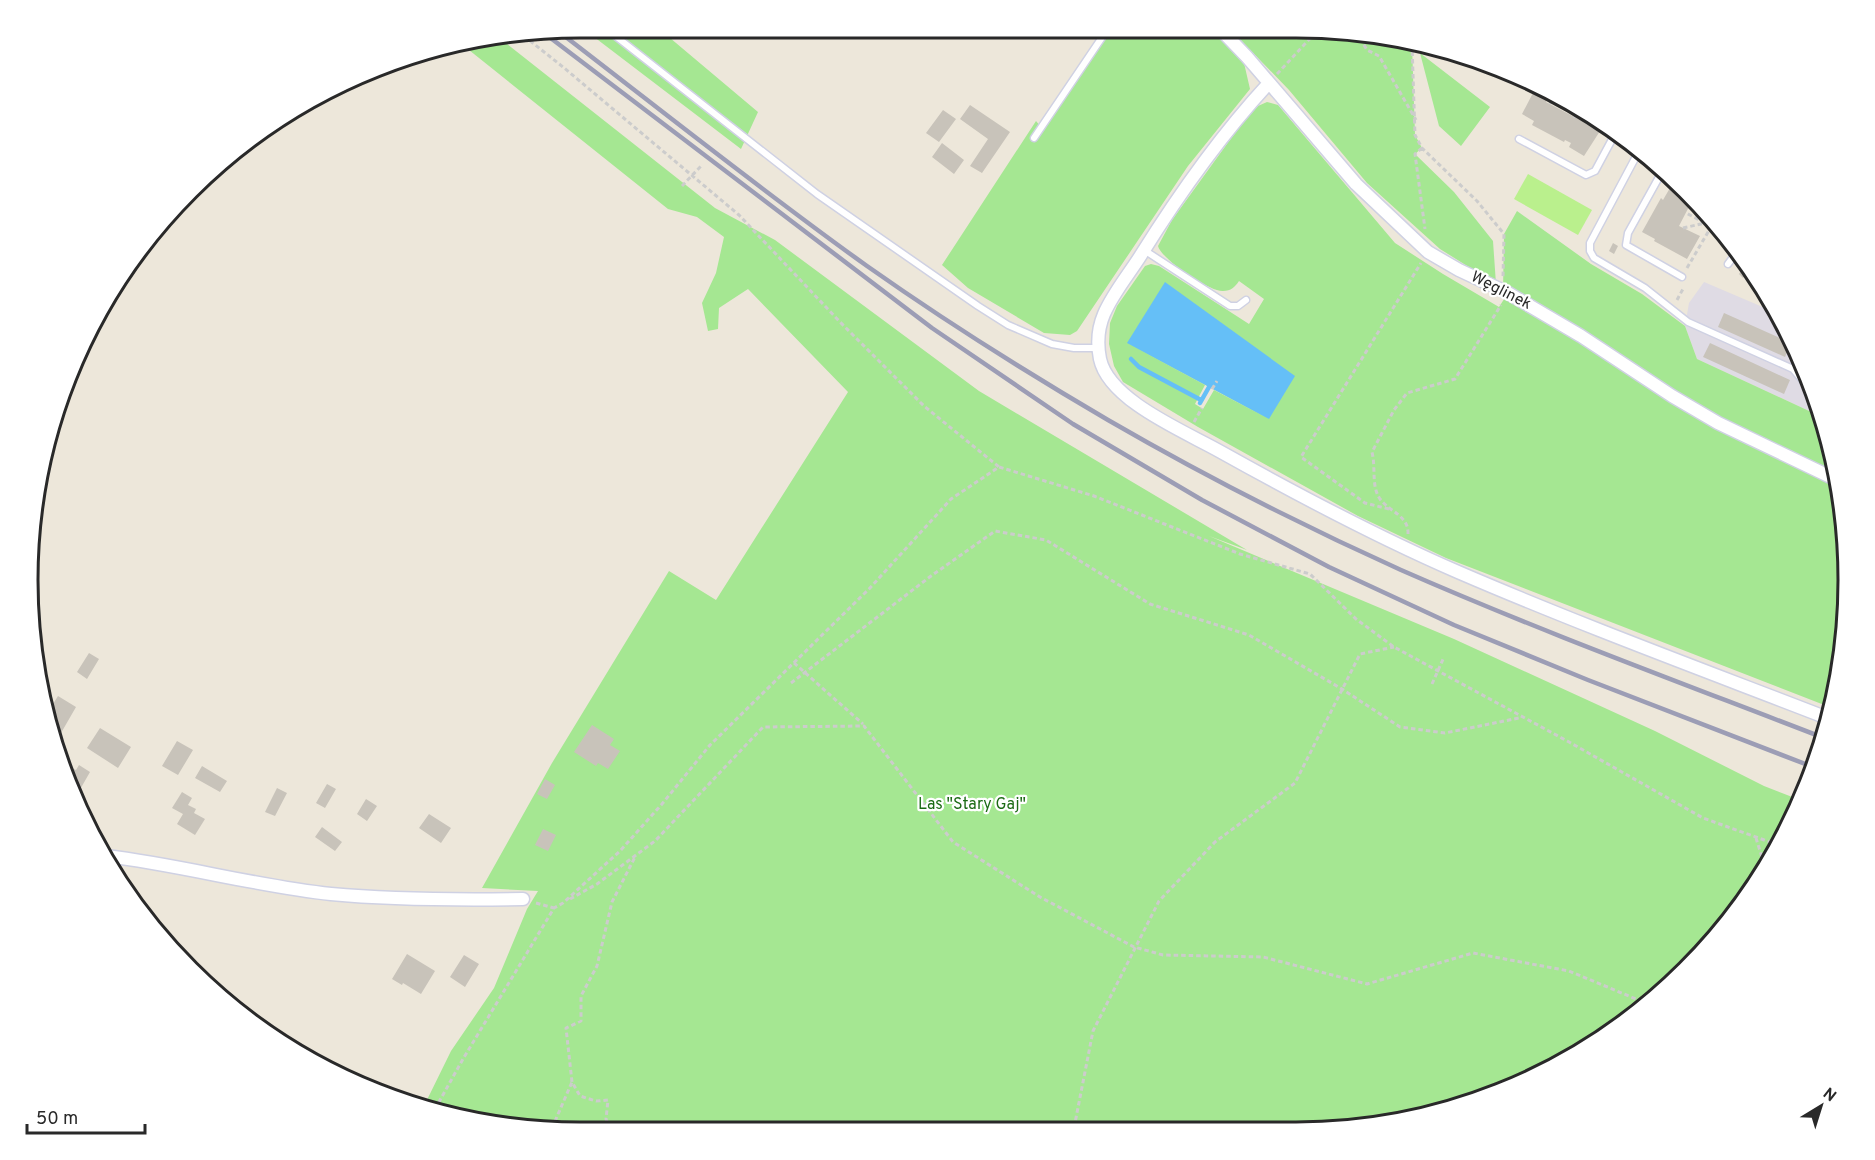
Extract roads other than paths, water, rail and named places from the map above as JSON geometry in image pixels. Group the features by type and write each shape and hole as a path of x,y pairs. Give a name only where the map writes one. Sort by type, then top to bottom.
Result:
{"street":[{"name":"Węglinek","path":"1228,38 1356,184 1428,252 1459,270 1506,292 1581,336 1672,396 1718,423 1827,475"},
{"path":"1269,83 1218,141 1144,250 1104,315 1098,339 1104,370 1122,394 1135,404 1291,490 1468,576 1696,669 1820,715"},
{"path":"114,857 331,894 446,900 523,899"}],"lane":[{"path":"618,38 817,194 978,306 1008,325 1052,344 1074,348 1099,348"},
{"path":"1034,138 1102,38"},
{"path":"1519,139 1586,175 1595,171 1612,140"},
{"path":"1635,158 1590,243 1590,251 1594,258 1646,288 1688,322 1793,369 1796,373"},
{"path":"1659,177 1628,233 1626,244 1682,277"},
{"path":"1144,250 1230,306 1238,306 1246,300"},
{"path":"1728,264 1732,259"}],"water":[{"path":"1165,282 1295,376 1269,419 1127,343"}],"waterway":[{"path":"1131,359 1139,367 1201,400"},
{"path":"1200,403 1209,387"}],"railway":[{"path":"567,38 750,180 867,266 986,346 1144,440 1253,499 1401,570 1558,635 1815,734"},
{"path":"552,39 932,328 1073,424 1202,500 1329,567 1454,625 1588,680 1805,764"}],"park label":[{"name":"Las \"Stary Gaj\"","path":"972,805"}]}
